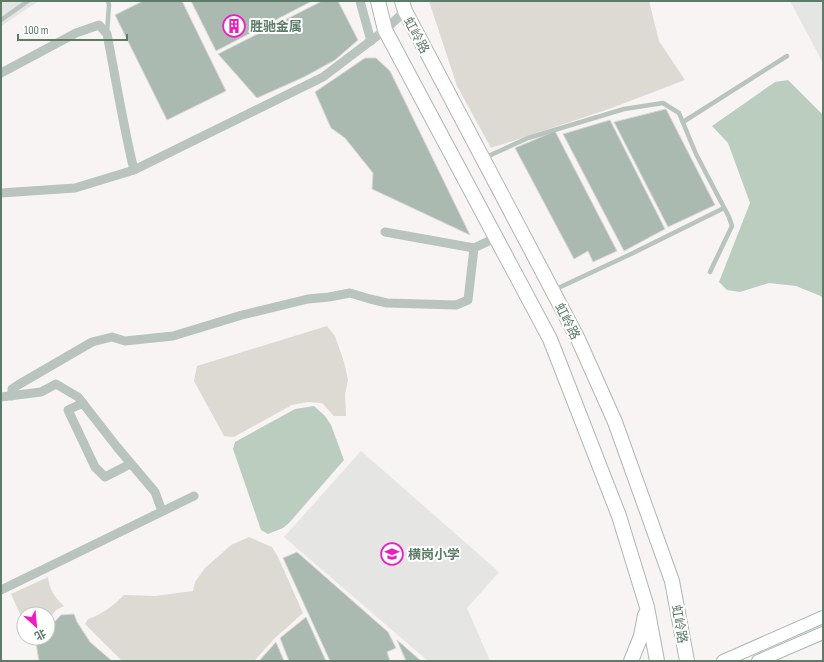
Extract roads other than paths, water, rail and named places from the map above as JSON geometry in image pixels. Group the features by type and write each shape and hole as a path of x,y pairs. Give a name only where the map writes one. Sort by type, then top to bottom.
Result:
{"main road":[{"name":"虹岭路","path":"378,1 385,30 550,339 619,516 647,607 657,661"},
{"name":"虹岭路","path":"403,6 578,339 615,422 672,581 687,661"},
{"path":"631,661 641,636 647,607"}],"street":[{"path":"360,1 371,41"},
{"path":"1,193 75,188 134,170 323,77 385,30 403,6"},
{"path":"1,73 76,33 99,25 107,34 134,170"},
{"path":"385,232 474,248 495,238"},
{"path":"12,396 12,389 18,385 92,342 112,337 125,341 166,338 256,311 308,299 350,293 370,300 387,303 456,305 468,300 474,248"},
{"path":"1,397 41,392 56,384 78,397 130,464 155,492 162,511"},
{"path":"83,403 68,410 95,467 105,477 130,464"},
{"path":"1,590 194,496"},
{"path":"723,661 823,618"},
{"path":"758,661 823,633"}],"lane":[{"path":"1,20 28,1"},
{"path":"107,34 108,1"},
{"path":"682,122 787,56"},
{"path":"483,159 528,138 624,109 663,103 679,113 696,154 732,226 710,272"},
{"path":"552,291 724,208"}],"place":[{"name":"胜驰金属","path":"234,26"},
{"name":"横岗小学","path":"392,554"}]}
